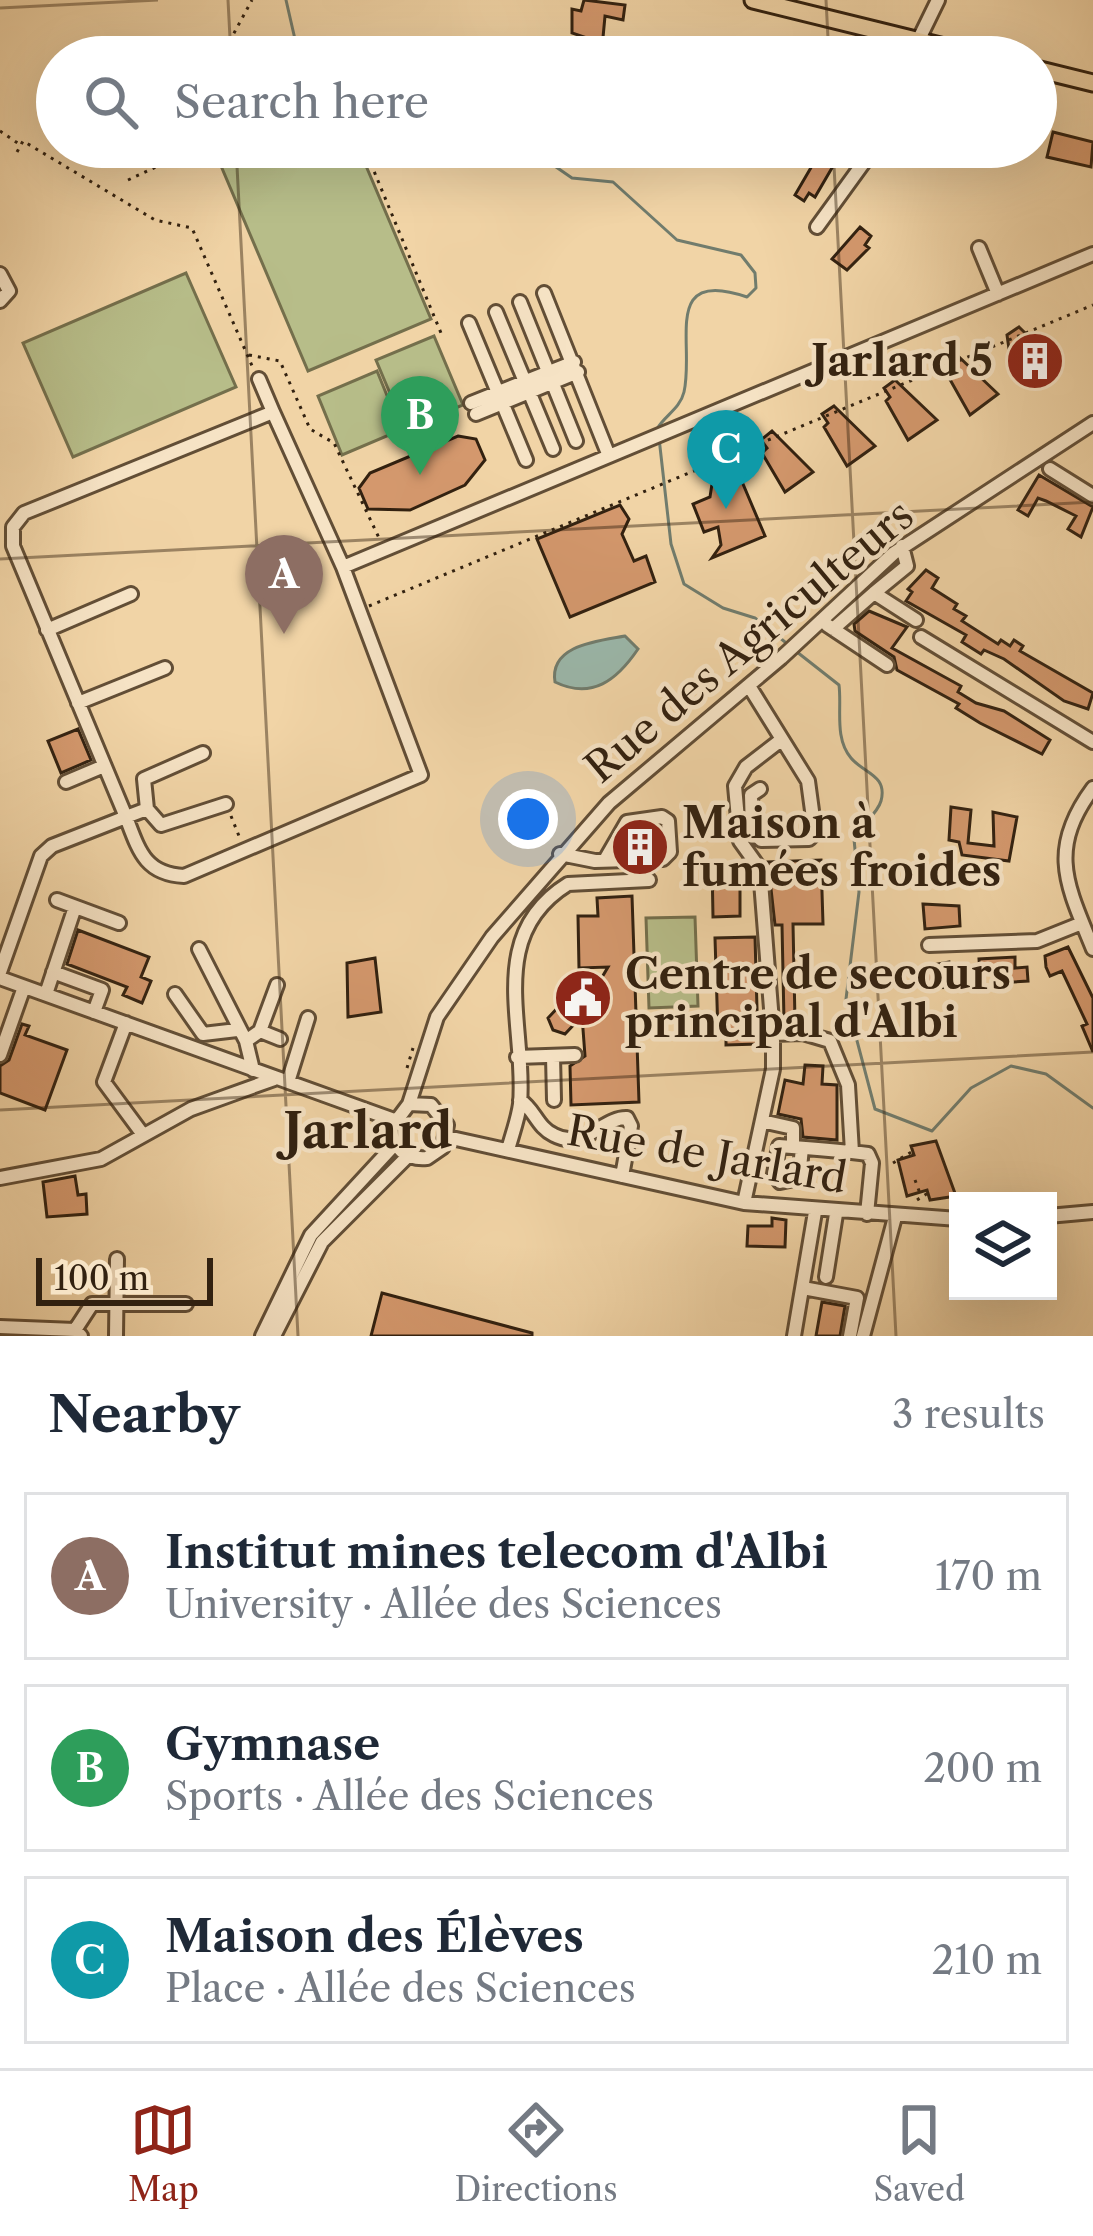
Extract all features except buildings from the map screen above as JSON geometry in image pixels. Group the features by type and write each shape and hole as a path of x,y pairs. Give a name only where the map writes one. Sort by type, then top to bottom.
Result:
{"main road":[{"path":"753,0 898,36"},
{"path":"1057,74 1093,83"}],"street":[{"path":"920,36 938,0"},
{"path":"818,227 860,168"},
{"path":"979,248 998,293"},
{"path":"343,567 1093,254"},
{"path":"0,274 9,291 0,302"},
{"path":"544,293 609,456"},
{"path":"520,302 576,440"},
{"path":"496,312 553,449"},
{"path":"469,322 526,460"},
{"path":"474,408 576,367"},
{"path":"259,379 343,567 421,775 184,876 161,874 143,861 13,546 13,527 24,513 273,412"},
{"name":"Rue des Agriculteurs","path":"394,1120 409,1104 412,1074 437,1017 560,854 608,802 800,640 827,625 902,546 1093,423"},
{"path":"1050,469 1093,496"},
{"path":"887,665 827,625 907,566 902,546"},
{"path":"874,593 916,620"},
{"path":"47,630 131,594"},
{"path":"921,637 1093,742"},
{"path":"78,703 165,668"},
{"path":"749,686 775,721 781,740 808,781 815,832 808,839 761,840 752,831 751,795 760,788"},
{"path":"744,1203 773,1069 760,869 740,841 735,786 746,767 781,740"},
{"path":"203,753 144,779 147,809 161,825 226,804"},
{"path":"65,782 104,766"},
{"path":"1090,796 1065,844 1064,874 1093,949"},
{"path":"147,809 52,846 41,856 0,975 394,1120 394,1144 311,1235 262,1336"},
{"path":"560,854 605,860 663,860 670,852 668,821 662,817 627,822 605,860"},
{"path":"508,1150 520,1100 515,957 549,901 568,884 649,880"},
{"path":"57,900 119,923"},
{"path":"46,994 75,907"},
{"path":"928,945 1037,940 1082,923"},
{"path":"199,949 242,1036 253,1070"},
{"path":"53,972 102,990 94,1012"},
{"path":"260,1031 277,985"},
{"path":"0,1054 24,987"},
{"path":"175,994 203,1034 242,1036 260,1031 280,1039"},
{"path":"0,1178 101,1159 141,1132 281,1080 308,1018"},
{"path":"126,1023 104,1082 141,1132"},
{"path":"772,1034 803,1033 830,1041 848,1085 851,1152"},
{"path":"518,1058 575,1055"},
{"path":"553,1056 554,1100"},
{"path":"394,1144 408,1156 427,1158 447,1137 441,1113 430,1105 412,1074"},
{"path":"520,1100 533,1109 539,1124 563,1139 582,1138 619,1117 627,1118 631,1126 622,1176"},
{"path":"409,1104 430,1105"},
{"path":"762,1121 793,1128 798,1148 868,1154 872,1163 867,1214"},
{"name":"Rue de Jarlard","path":"447,1137 744,1203 836,1214 949,1219"},
{"path":"274,1336 322,1243 408,1156"},
{"path":"794,1336 815,1212"},
{"path":"1057,1215 1093,1212"},
{"path":"826,1277 836,1214"},
{"path":"863,1336 896,1217"},
{"path":"116,1336 117,1258"},
{"path":"803,1288 857,1298 850,1336"},
{"path":"0,1327 78,1333 92,1304 186,1304"}],"path":[{"path":"232,36 252,0"},
{"path":"0,131 21,145"},
{"path":"17,152 23,141 36,149"},
{"path":"68,168 155,220 192,228 259,379"},
{"path":"128,180 155,168"},
{"path":"373,168 441,333"},
{"path":"357,611 1093,305"},
{"path":"247,355 280,361 310,429 334,442 376,538 391,547"},
{"path":"226,804 245,850"},
{"path":"412,1074 419,1035"},
{"path":"893,1162 913,1151"},
{"path":"915,1180 919,1198 928,1193"}],"green space":[{"path":"222,168 367,168 431,319 308,371"},
{"path":"186,273 236,387 73,457 23,343"},
{"path":"434,336 463,405 405,429 376,360"},
{"path":"377,371 401,430 342,455 318,396"},
{"path":"695,917 698,1006 649,1008 646,918"}],"shaded area":[{"path":"625,636 638,649 612,678 581,689 555,682 555,670 567,653"}],"waterway":[{"path":"286,0 294,36"},
{"path":"557,168 572,178 613,182 677,240 741,255 755,273 756,288 747,297 720,290 702,292 692,301 687,315 684,392 657,429"},
{"path":"659,438 671,544 684,584 723,608 755,618 790,646"},
{"path":"797,652 839,685 846,750 881,785 879,806 854,839 859,892 846,999 875,1109 932,1131 971,1088 1011,1066 1046,1074 1093,1108"}],"place":[{"name":"Jarlard 5","path":"1035,361"},
{"name":"Gymnase","path":"420,475"},
{"name":"Maison des Élèves","path":"726,509"},
{"name":"Institut mines telecom d'Albi","path":"284,634"},
{"name":"Maison à fumées froides","path":"640,847"},
{"name":"Centre de secours principal d'Albi","path":"583,998"}],"district":[{"name":"Jarlard","path":"368,1131"}]}
